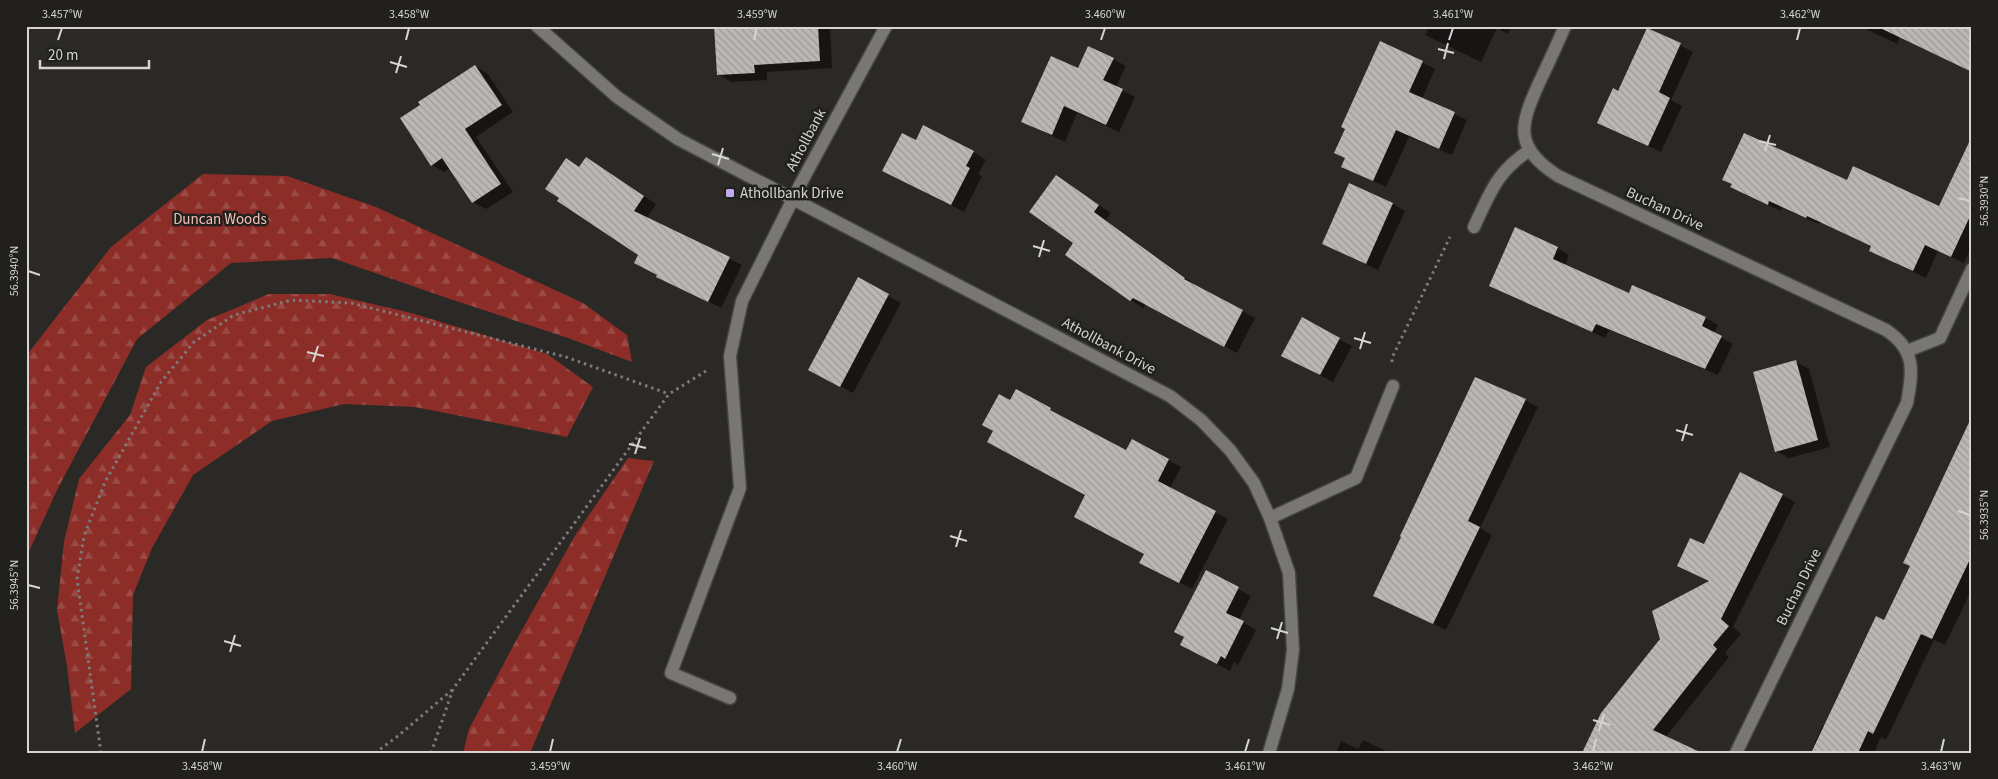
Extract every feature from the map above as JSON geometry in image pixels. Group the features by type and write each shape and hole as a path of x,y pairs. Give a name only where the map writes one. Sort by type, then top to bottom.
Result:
{"street":[{"name":"Athollbank Drive","path":"537,26 617,97 678,139 1170,396 1202,420 1230,450 1254,482 1270,518 1289,574 1293,650 1288,689 1270,753"},
{"name":"Athollbank","path":"730,698 671,674 740,488 730,356 742,300 793,199 886,26"},
{"name":"Buchan Drive","path":"1565,26 1527,111 1523,126 1525,139 1530,150 1547,169 1558,176 1886,330 1898,338 1907,351 1912,373 1907,402 1736,753"},
{"path":"1474,227 1491,190 1502,173 1514,160 1530,150"},
{"path":"1907,351 1940,338 1972,269"},
{"path":"1270,518 1356,478 1393,386"}],"path":[{"path":"1393,386 1392,358 1449,237 1474,227"},
{"path":"100,753 77,579 84,536 105,482 161,382 194,342 234,315 292,300 351,303 566,357 670,394"},
{"path":"375,753 453,689 670,394 730,356"},
{"path":"431,753 453,689"}],"green space":[{"name":"Duncan Woods","path":"203,174 287,176 376,207 583,303 627,335 632,362 568,338 332,258 231,263 137,339 58,488 26,558 26,356 111,247"},
{"path":"269,294 330,294 411,313 547,354 593,387 567,437 415,407 344,404 272,421 193,475 152,548 133,595 131,689 75,733 67,666 57,610 64,542 79,479 130,415 146,367 207,320"},
{"path":"628,458 654,461 530,753 463,753 469,729 518,637 576,534"}],"building":[{"path":"714,26 818,26 820,61 754,65 755,73 717,75"},
{"path":"1876,26 1972,26 1972,72"},
{"path":"1647,28 1681,43 1659,92 1670,98 1648,146 1597,123 1613,88 1618,91"},
{"path":"1380,41 1423,61 1409,92 1455,112 1439,149 1396,130 1373,181 1341,167 1345,158 1334,153 1345,129 1341,127"},
{"path":"1088,46 1114,58 1103,80 1123,89 1106,125 1064,106 1052,135 1021,122 1051,56 1078,68"},
{"path":"475,65 502,105 465,129 501,184 472,203 442,158 431,166 400,118 420,105 418,102"},
{"path":"923,125 974,151 966,166 970,168 951,205 882,171 902,133 916,140"},
{"path":"1744,133 1847,180 1853,166 1939,206 1972,136 1972,212 1951,257 1925,245 1913,271 1869,251 1871,246 1807,216 1806,218 1769,201 1768,205 1730,187 1732,184 1722,180"},
{"path":"586,157 644,196 634,211 730,257 708,302 656,277 657,275 634,263 638,255 557,201 559,198 545,189 566,158 579,167"},
{"path":"1056,175 1099,205 1094,212 1184,279 1243,310 1224,347 1133,298 1130,301 1065,255 1073,243 1029,212"},
{"path":"1349,183 1393,203 1366,264 1322,244"},
{"path":"1515,227 1558,247 1553,259 1629,293 1632,285 1706,317 1702,326 1722,336 1705,369 1596,324 1592,332 1489,286"},
{"path":"858,277 889,294 840,387 808,370"},
{"path":"1302,317 1340,338 1320,375 1281,356"},
{"path":"1796,360 1818,440 1775,452 1753,372"},
{"path":"1475,377 1526,399 1468,521 1480,527 1433,624 1373,596"},
{"path":"1016,389 1051,408 1050,410 1126,450 1132,439 1169,459 1158,481 1216,511 1179,583 1139,563 1144,554 1074,517 1085,495 987,442 993,431 982,425 999,394 1010,400"},
{"path":"1972,416 1972,555 1932,639 1921,634 1873,734 1868,731 1858,753 1811,753 1876,616 1884,620 1910,566 1903,563"},
{"path":"1740,472 1783,494 1721,619 1729,626 1713,645 1717,649 1653,730 1702,753 1582,753 1601,713 1660,639 1652,611 1709,581 1677,566 1690,538 1704,544"},
{"path":"1206,570 1239,587 1226,613 1244,621 1225,659 1221,656 1217,664 1180,645 1184,637 1174,632"}],"place":[{"name":"Athollbank Drive","path":"730,193"}]}
